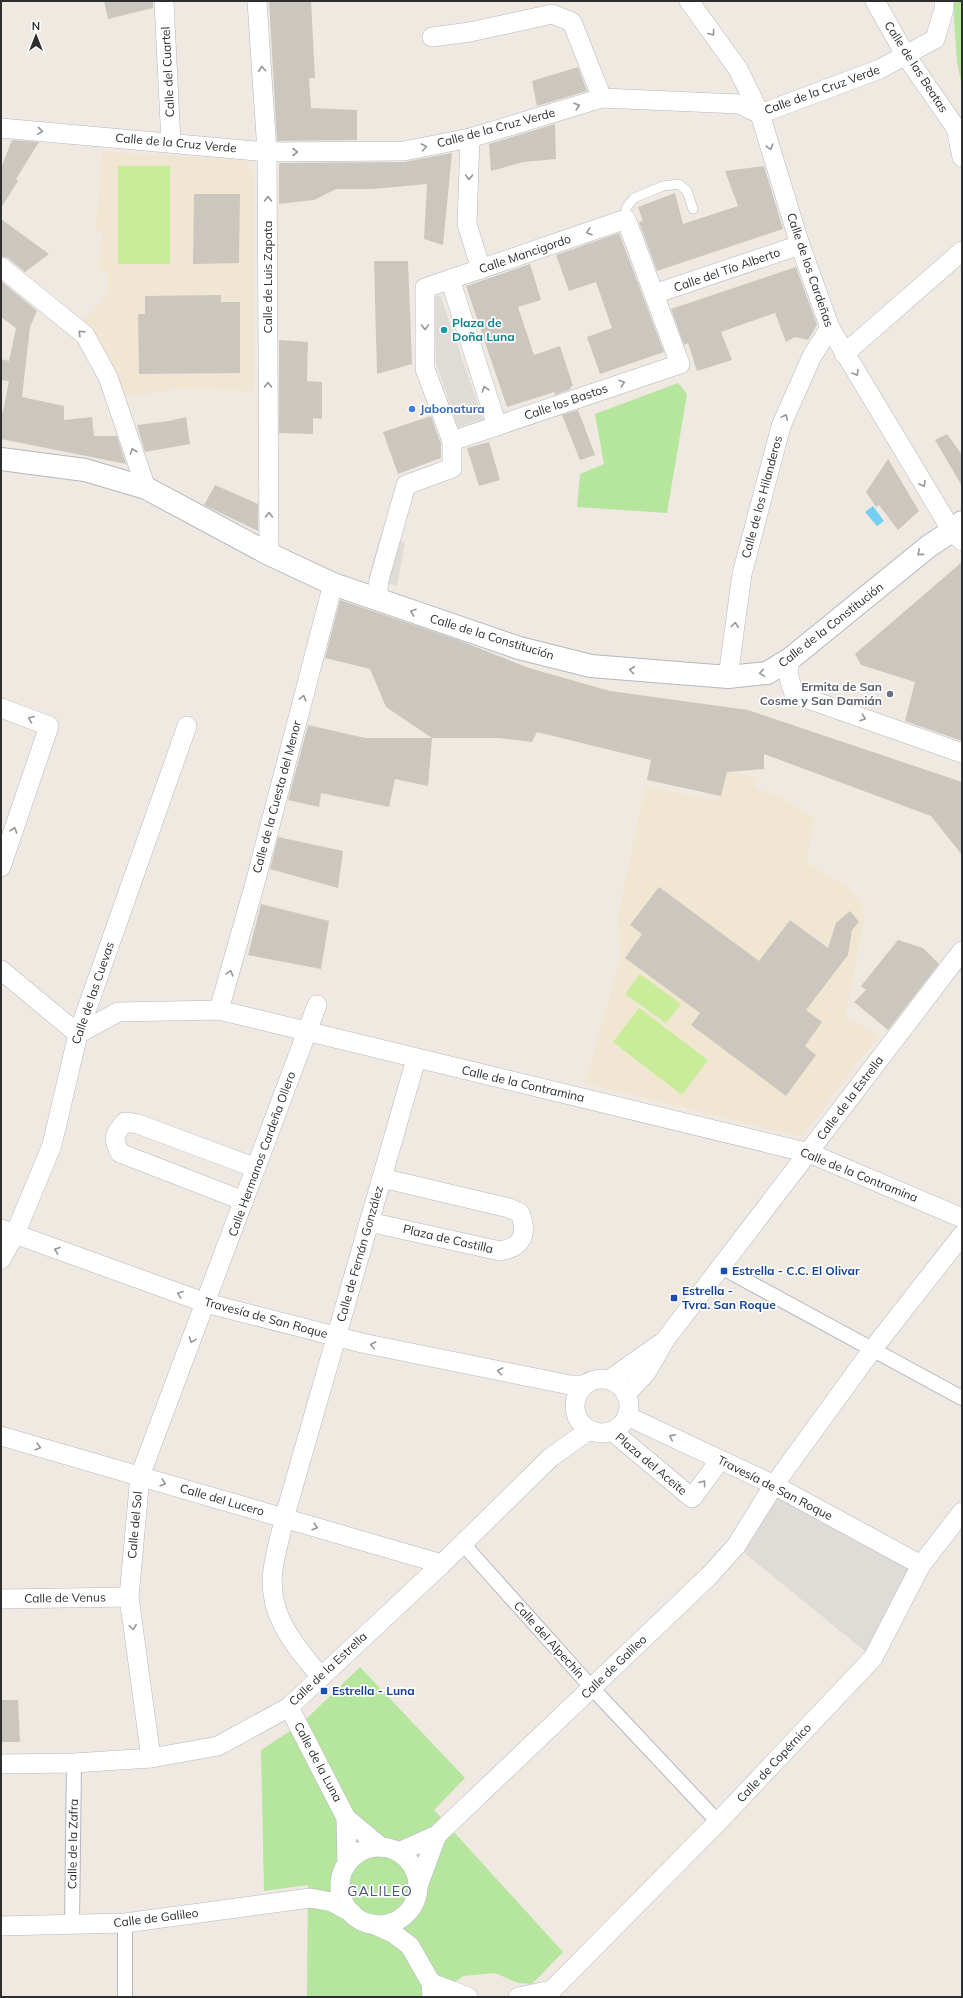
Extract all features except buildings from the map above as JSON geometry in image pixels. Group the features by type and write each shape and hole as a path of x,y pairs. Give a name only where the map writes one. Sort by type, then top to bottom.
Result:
{"street":[{"name":"Calle del Cuartel","path":"164,1 171,143"},
{"name":"Calle de Luis Zapata","path":"257,1 267,152 269,554"},
{"name":"Calle de los Cardeñas","path":"689,1 738,69 760,114 800,245 830,328 844,354 959,531"},
{"name":"Calle de las Beatas","path":"875,1 906,56 959,127 962,157"},
{"name":"Calle de la Cruz Verde","path":"1,128 267,152 404,151 470,138 602,98 739,104 760,114 880,69 935,40 944,9 944,1"},
{"path":"432,37 470,32 552,14 572,22 602,98"},
{"path":"470,138 467,224 481,269"},
{"path":"626,219 654,294"},
{"name":"Calle Mancigordo","path":"452,441 425,369 425,288 626,219"},
{"name":"Calle del Tío Alberto","path":"654,294 800,245"},
{"path":"844,354 962,251"},
{"path":"1,267 85,335 108,377 146,488"},
{"path":"450,280 497,426"},
{"name":"Calle los Bastos","path":"452,441 680,364 654,294"},
{"name":"Calle de los Hilanderos","path":"728,677 742,574 781,426 812,356 830,328"},
{"path":"378,600 379,580 406,485 452,468 452,441"},
{"name":"Calle de la Constitución","path":"1,458 85,470 146,488 269,554 333,584 519,648 591,666 728,677 767,673 790,659 929,546 959,531"},
{"name":"Calle de la Cuesta del Menor","path":"219,1010 255,883 333,584"},
{"path":"790,659 788,674 794,694 962,753"},
{"path":"1,708 50,726 1,867"},
{"name":"Calle de las Cuevas","path":"1,1259 8,1232 52,1145 78,1034 187,726"},
{"name":"Calle de la Estrella","path":"626,1394 646,1373 665,1340 962,951"},
{"path":"1,970 78,1034"},
{"name":"Calle Hermanos Cardeña Ollero","path":"206,1303 317,1005"},
{"name":"Calle de la Contramina","path":"78,1034 118,1012 219,1010 416,1059 809,1153 962,1218"},
{"name":"Calle de Fernán González","path":"284,1519 416,1059"},
{"path":"244,1201 120,1153 114,1143 116,1132 125,1122 138,1124 256,1168"},
{"name":"Plaza de Castilla","path":"369,1222 500,1251 512,1249 520,1242 523,1233 524,1222 520,1213 510,1208 382,1178"},
{"name":"Travesía de San Roque","path":"8,1232 206,1303 362,1343 570,1385 584,1386"},
{"name":"Calle de Galileo","path":"416,1895 437,1836 708,1577 736,1546 774,1485 872,1350 962,1235"},
{"path":"721,1267 962,1398"},
{"name":"Calle del Sol","path":"151,1758 128,1597 140,1476 206,1303"},
{"name":"Calle de la Estrella","path":"609,1380 665,1340"},
{"name":"Travesía de San Roque","path":"538,1378 566,1393 576,1409"},
{"path":"600,1379 609,1380 616,1383 626,1394 628,1401 627,1416 618,1428 612,1431 596,1432 589,1430 579,1420 576,1409 576,1398 584,1386 592,1381 600,1379"},
{"name":"Calle de la Estrella","path":"550,1458 576,1409"},
{"name":"Travesía de San Roque","path":"627,1416 774,1485 922,1565"},
{"name":"Calle de la Estrella","path":"1,1764 74,1763 151,1758 218,1746 289,1707 320,1676 463,1544 550,1458 589,1430"},
{"name":"Plaza del Aceite","path":"612,1431 692,1498 720,1460"},
{"name":"Calle del Lucero","path":"1,1436 442,1564"},
{"name":"Calle de Copérnico","path":"550,1993 718,1822 873,1658 922,1565 962,1512"},
{"path":"284,1519 273,1571 275,1609 291,1640 320,1676"},
{"name":"Calle del Alpechín","path":"463,1544 592,1688 718,1822"},
{"name":"Calle de Venus","path":"1,1599 128,1597"},
{"name":"Calle de la Luna","path":"289,1707 346,1818 390,1850"},
{"name":"Calle de la Zafra","path":"72,1925 74,1763"},
{"name":"Calle de la Luna","path":"345,1867 346,1818"},
{"name":"Calle de Galileo","path":"390,1850 437,1836"},
{"path":"410,1946 417,1876 407,1858 390,1850 368,1848 357,1854 345,1867 340,1882 341,1893 345,1904 352,1913 369,1923 393,1933 410,1946 431,1990 468,1997"},
{"name":"Calle de Galileo","path":"310,1898 328,1886 345,1867"},
{"path":"369,1923 382,1924 395,1921 406,1914 416,1895"},
{"name":"Calle de Galileo","path":"1,1926 125,1923 310,1898 332,1902 352,1913"},
{"path":"125,1923 125,1997"},
{"path":"518,1997 550,1993"}],"lane":[{"path":"626,219 626,208 634,198 663,186 679,184 687,191 693,209"}],"shaded area":[{"path":"102,152 245,160 254,173 254,391 183,388 124,397 81,324 107,296 108,273 98,269 103,232 96,231"},
{"name":"Plaza de Doña Luna","path":"440,295 483,419 458,427 436,363 434,297"},
{"path":"379,540 405,542 397,586 369,577"},
{"path":"729,769 756,778 755,787 785,800 815,818 806,862 854,892 865,913 845,1020 850,1020 879,1034 802,1137 585,1083 621,958 618,918 645,786 717,801"},
{"path":"774,1485 921,1565 873,1658 736,1546"}],"green space":[{"path":"953,1 962,1 962,86 957,62"},
{"path":"118,166 170,166 170,264 118,264"},
{"path":"678,383 687,394 667,513 577,507 580,474 604,464 595,414"},
{"path":"640,974 681,1004 666,1023 625,994"},
{"path":"639,1008 708,1060 682,1095 613,1042"},
{"path":"360,1667 465,1778 434,1810 563,1952 532,1984 518,1983 495,1973 463,1976 437,1997 307,1997 308,1885 264,1891 261,1750 301,1724"}],"water":[{"path":"873,506 884,521 877,526 865,512"}],"place":[{"name":"Plaza de Doña Luna","path":"444,330"},
{"name":"Jabonatura","path":"412,409"},
{"name":"Ermita de San Cosme y San Damián","path":"890,694"},
{"name":"Estrella - C.C. El Olivar","path":"724,1271"},
{"name":"Estrella - Tvra. San Roque","path":"674,1298"},
{"name":"Estrella - Luna","path":"324,1691"}],"district":[{"name":"GALILEO","path":"380,1891"}]}
